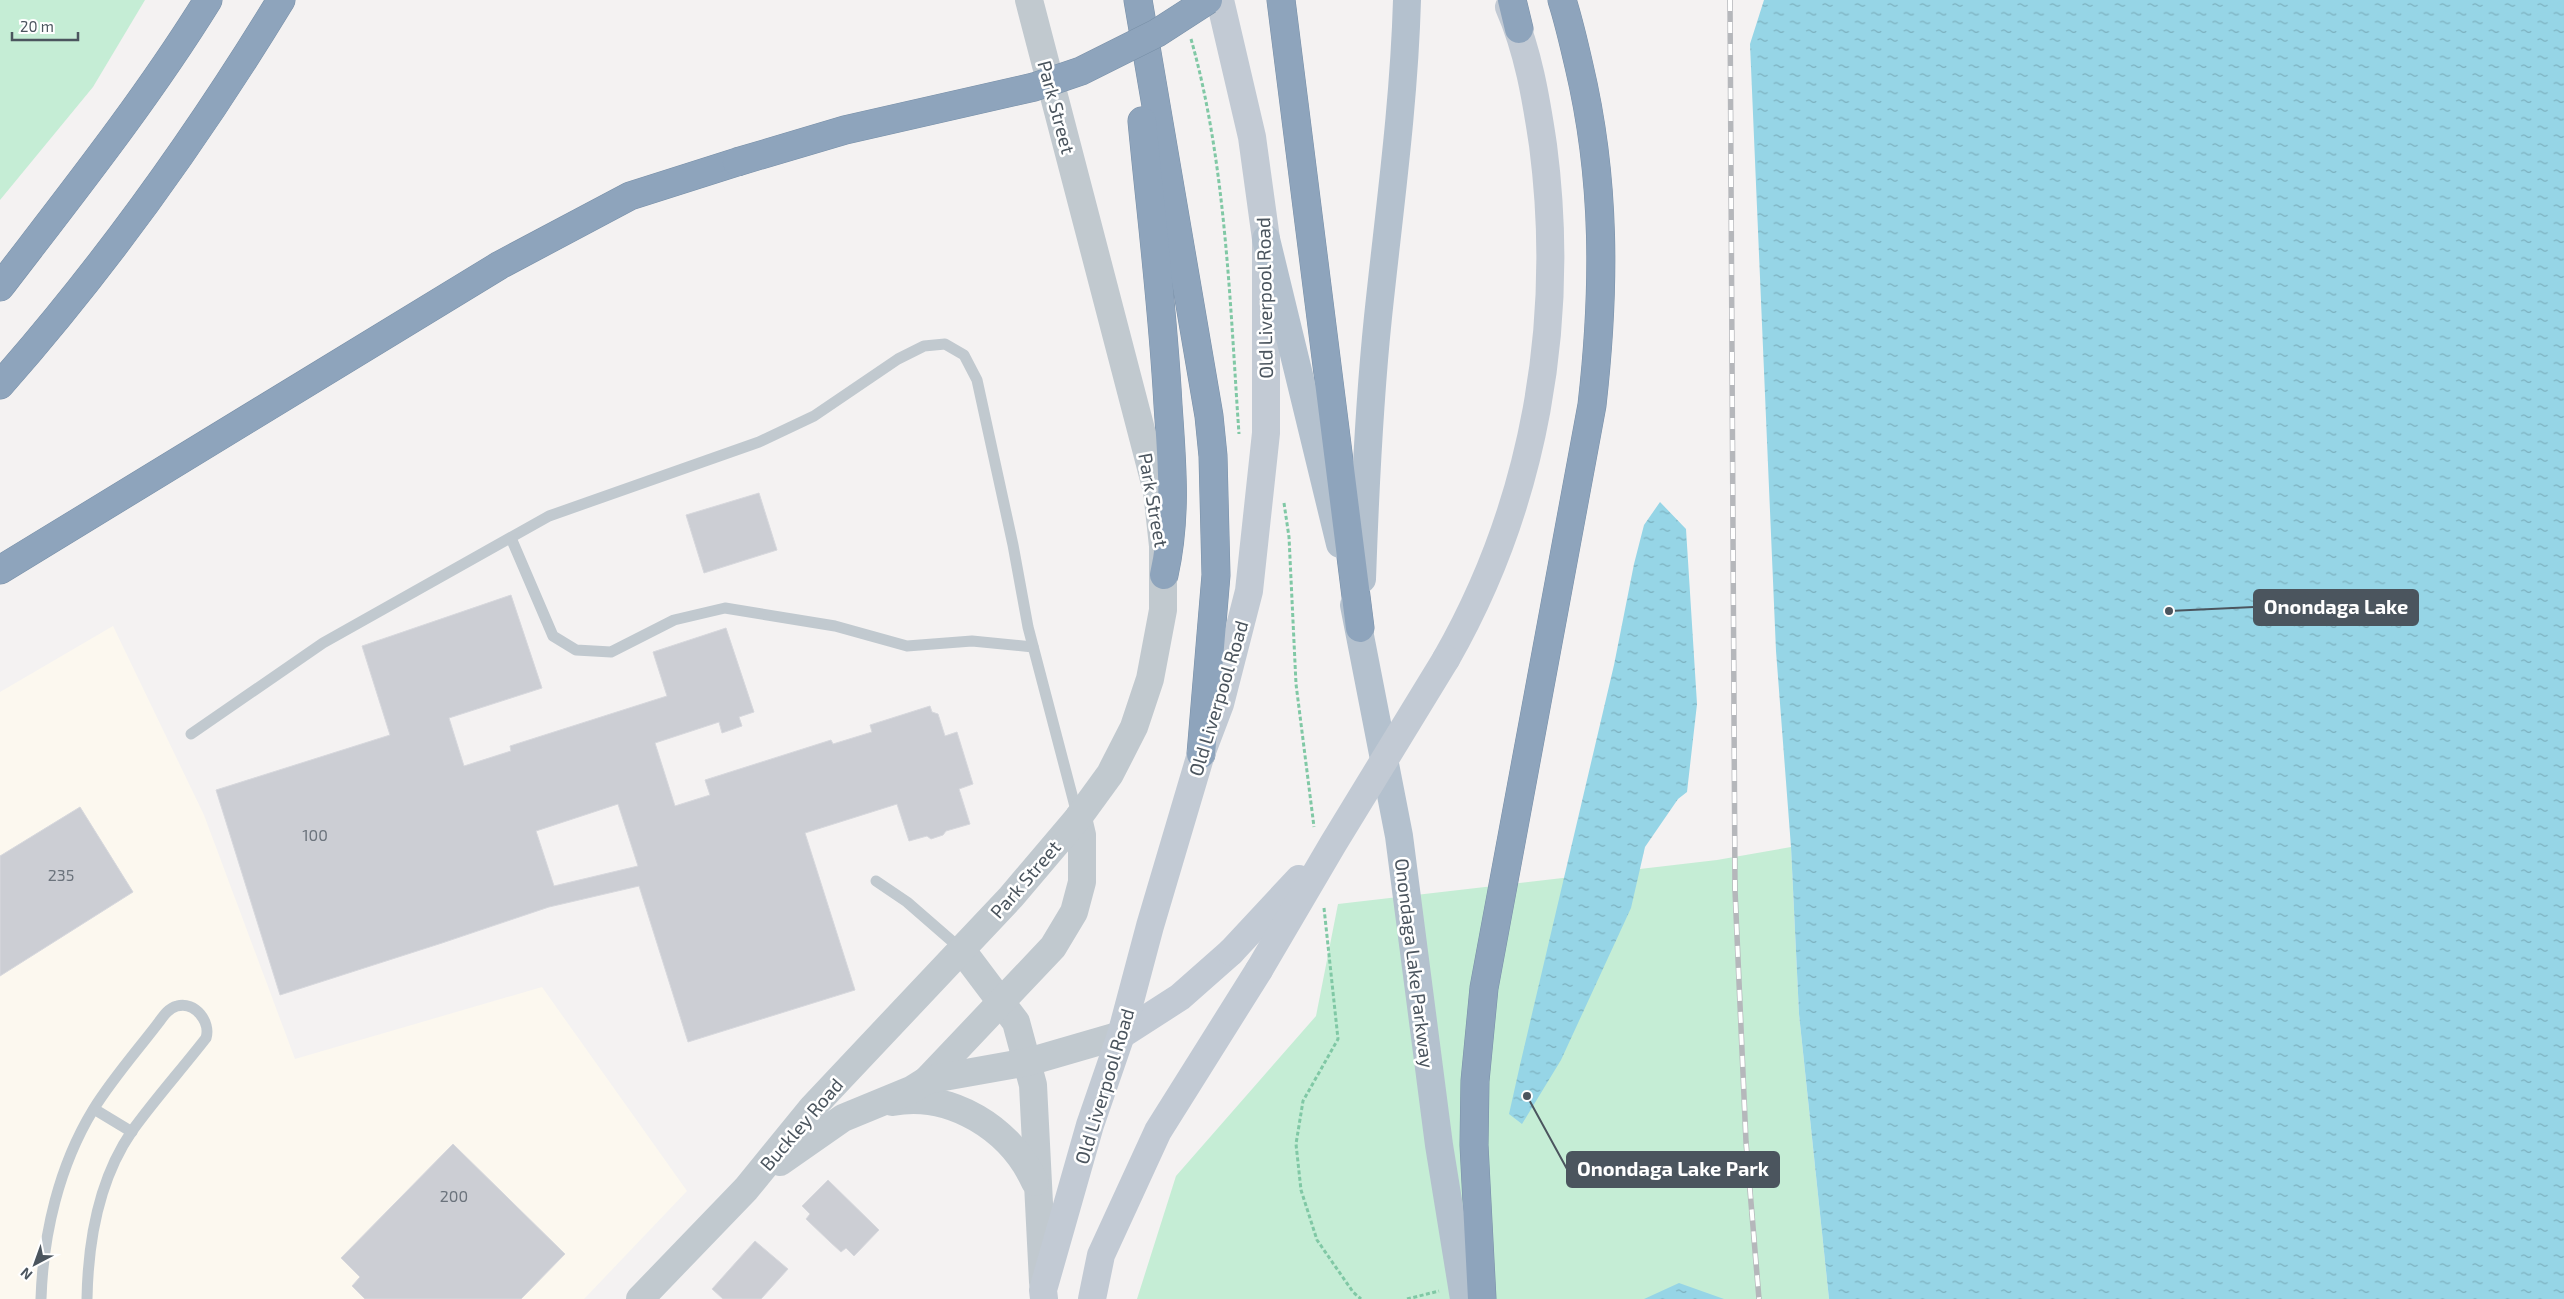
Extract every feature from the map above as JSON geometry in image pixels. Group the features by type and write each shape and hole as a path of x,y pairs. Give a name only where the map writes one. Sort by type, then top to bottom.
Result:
{"highway":[{"path":"0,287 114,137 176,51 208,0"},
{"path":"0,385 32,349 130,224 240,66 281,0"},
{"path":"1136,0 1133,39 1166,366 1174,502 1172,540 1164,574"},
{"path":"1136,0 1209,416 1213,456 1216,575 1201,754"},
{"path":"0,570 500,265 630,196 845,130 1034,87 1081,71 1157,33 1208,0"},
{"path":"1280,0 1360,628"},
{"path":"1512,0 1519,30"},
{"path":"1469,1295 1475,1081 1484,988 1592,406 1600,339 1603,251 1596,157 1591,118 1562,0"}],"main road":[{"name":"Old Liverpool Road","path":"1044,1294 1090,1124 1121,1035 1150,926 1201,754 1220,704 1249,591 1266,433 1266,239 1252,137 1220,0"},
{"path":"1360,628 1364,495 1374,359 1406,61 1408,0"},
{"path":"1121,1035 1180,997 1231,952 1323,836 1446,659 1482,590 1500,544 1527,457 1541,393 1548,342 1550,201 1537,106 1519,30 1506,0"},
{"path":"1266,239 1360,628"},
{"name":"Onondaga Lake Parkway","path":"1360,628 1399,836 1439,1144 1469,1295"},
{"path":"1092,1299 1102,1255 1158,1131 1259,970 1323,836"}],"street":[{"name":"Park Street","path":"961,950 1011,897 1078,818 1110,774 1134,727 1150,679 1163,610 1164,574 1156,491 1029,0"},
{"path":"927,1080 1053,947 1074,912 1082,882 1082,835 1078,818"},
{"name":"Old Liverpool Road","path":"961,950 1016,1022 1028,1062 1033,1085 1044,1294"},
{"name":"Buckley Road","path":"640,1299 746,1189 812,1108 961,950"},
{"path":"746,1189 796,1149 843,1118 927,1080 1028,1062 1121,1035"},
{"path":"870,1106 903,1100 920,1100 959,1109 990,1124 1017,1150 1028,1166 1039,1189"}],"lane":[{"path":"191,734 323,643 549,516 767,438 814,416 898,359 924,346 945,344 966,356 977,380 1033,647 1078,818"},
{"path":"511,538 553,636 576,650 611,652 674,620 724,608 835,626 907,646 972,641 1033,647"},
{"path":"876,881 907,902 961,950"},
{"path":"41,1299 42,1270 56,1195 76,1142 94,1109 170,1009 179,1005 191,1007 198,1011 206,1023 208,1031 206,1038 132,1132 116,1160 97,1212 88,1268 87,1299"},
{"path":"94,1109 132,1132"}],"path":[{"path":"1189,34 1196,59 1214,154 1228,270 1240,437"},
{"path":"1262,478 1281,495 1285,505 1289,537 1296,684 1323,836"},
{"path":"1324,905 1338,1039 1303,1101 1296,1144 1301,1190 1317,1240 1353,1292 1361,1299"},
{"path":"1407,1299 1469,1295"}],"shaded area":[{"path":"113,626 204,815 295,1059 542,987 687,1191 584,1299 0,1299 0,692"}],"green space":[{"path":"0,0 145,0 93,87 0,200"},
{"path":"1791,847 1799,1014 1829,1299 1137,1299 1176,1176 1316,1016 1338,904 1717,860"}],"water":[{"path":"1764,0 2564,0 2564,1299 1829,1299 1799,1014 1791,847 1776,651 1750,44"},
{"path":"1660,502 1686,529 1697,704 1687,792 1678,799 1645,847 1631,908 1561,1060 1522,1124 1509,1114 1614,665 1634,564 1644,525"},
{"path":"1679,1283 1724,1299 1644,1299"}],"building":[{"path":"759,493 777,550 704,573 686,515"},
{"path":"511,595 542,688 449,718 464,766 511,751 510,746 667,696 653,652 726,628 754,712 739,717 742,726 722,733 719,722 655,743 675,806 710,795 705,780 831,740 833,744 872,732 870,725 930,706 932,712 938,714 945,736 957,732 973,784 959,789 970,824 946,831 943,835 931,839 927,836 909,841 897,804 805,833 855,990 688,1042 639,886 549,907 280,995 216,790 390,735 362,646","holes":["618,804 638,866 554,886 536,831"]},
{"path":"80,807 133,892 0,976 0,856"},
{"path":"453,1144 565,1254 521,1299 365,1299 352,1286 360,1277 341,1258"},
{"path":"828,1180 879,1230 854,1256 846,1248 841,1252 806,1219 810,1214 802,1206"},
{"path":"755,1241 788,1269 761,1299 723,1299 712,1289"}],"railway":[{"path":"1730,0 1735,890 1746,1142 1759,1299"}],"place":[{"name":"Onondaga Lake","path":"2169,611"},
{"name":"Onondaga Lake Park","path":"1527,1096"}]}
